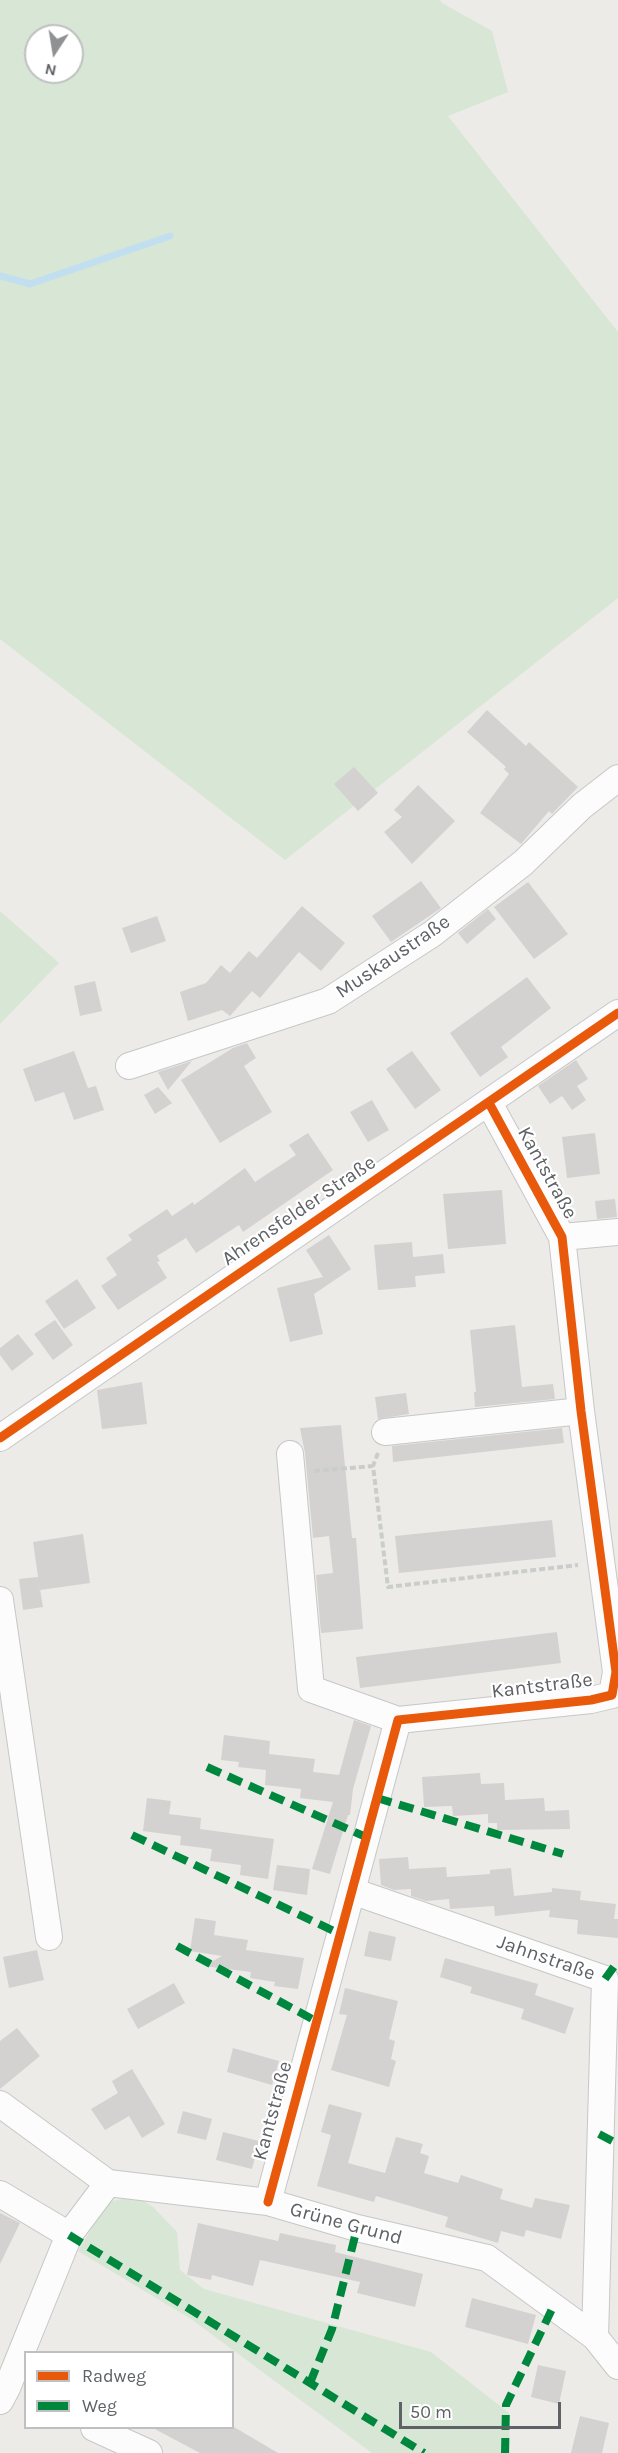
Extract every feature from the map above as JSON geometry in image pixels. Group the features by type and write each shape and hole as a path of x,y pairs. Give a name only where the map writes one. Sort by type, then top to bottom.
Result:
{"street":[{"name":"Muskaustraße","path":"129,1066 328,1001 432,934 523,863 582,806 618,778"},
{"name":"Ahrensfelder Straße","path":"0,1438 618,1012"},
{"name":"Kantstraße","path":"268,2202 398,1720 591,1701 612,1695 616,1672 581,1411 562,1237 489,1103"},
{"name":"Kantstraße","path":"562,1237 618,1232"},
{"path":"385,1432 581,1411"},
{"path":"291,1463 311,1689 398,1720"},
{"path":"0,1600 49,1937"},
{"name":"Jahnstraße","path":"352,1891 605,1979 610,2055 595,2337"},
{"path":"0,2104 108,2183 69,2235 27,2351"},
{"name":"Grüne Grund","path":"108,2183 268,2202 357,2228 487,2258 595,2337 618,2366"},
{"path":"0,2194 69,2235"},
{"path":"11,2395 24,2359"},
{"path":"98,2429 149,2453"}],"path":[{"path":"385,1432 373,1466 388,1587 602,1562"},
{"path":"291,1463 373,1466"}],"green space":[{"path":"0,0 440,0 492,31 508,92 448,116 618,332 618,598 285,860 0,639"},
{"path":"0,911 59,963 0,1024"},
{"path":"136,2196 153,2207 177,2232 180,2270 204,2289 431,2352 509,2413 510,2453 372,2453 191,2319 78,2251 108,2202"}],"building":[{"path":"487,710 526,746 529,742 578,787 552,814 549,811 521,844 480,813 509,774 504,769 506,767 467,732"},
{"path":"354,767 378,793 358,811 334,784"},
{"path":"418,785 455,821 412,864 384,832 402,817 394,810"},
{"path":"421,881 441,908 391,942 372,916"},
{"path":"528,882 568,934 534,959 494,907"},
{"path":"302,906 345,943 321,971 299,952 260,998 252,991 230,1016 222,1010 188,1021 180,992 206,983 221,965 230,973 249,951 257,958"},
{"path":"488,909 496,919 467,944 458,933"},
{"path":"157,916 166,941 131,953 122,928"},
{"path":"527,977 551,1008 501,1047 508,1057 480,1077 450,1033"},
{"path":"95,981 102,1011 80,1016 74,986"},
{"path":"247,1043 256,1058 244,1066 272,1112 220,1143 181,1080 233,1048"},
{"path":"74,1051 88,1088 96,1086 104,1110 74,1120 64,1092 35,1102 23,1069"},
{"path":"412,1051 441,1090 415,1109 386,1069"},
{"path":"576,1060 588,1079 577,1086 586,1100 572,1110 562,1096 550,1104 538,1086"},
{"path":"192,1061 168,1090 158,1072"},
{"path":"158,1087 172,1103 155,1114 144,1095"},
{"path":"372,1100 389,1130 368,1142 350,1112"},
{"path":"308,1133 333,1170 243,1232 239,1225 196,1253 186,1238 157,1256 160,1261 157,1262 167,1278 118,1310 101,1286 117,1275 106,1258 132,1240 128,1235 167,1209 172,1216 193,1202 194,1205 245,1168 255,1182 296,1155 289,1145"},
{"path":"595,1133 600,1174 567,1178 562,1137"},
{"path":"502,1190 506,1244 448,1249 443,1194"},
{"path":"615,1199 617,1217 597,1219 595,1201"},
{"path":"329,1235 351,1269 314,1294 323,1334 290,1342 277,1288 323,1277 306,1250"},
{"path":"412,1242 413,1257 443,1254 445,1273 415,1276 416,1287 378,1290 374,1245"},
{"path":"77,1279 96,1308 64,1329 45,1301"},
{"path":"55,1320 73,1345 53,1360 34,1334"},
{"path":"515,1325 522,1387 553,1384 555,1399 475,1407 474,1392 476,1392 470,1330"},
{"path":"18,1334 34,1354 12,1371 0,1355 0,1348"},
{"path":"142,1382 147,1424 102,1429 97,1390"},
{"path":"406,1393 409,1414 378,1419 375,1397"},
{"path":"341,1425 352,1538 356,1538 363,1629 321,1633 316,1575 333,1573 329,1536 313,1538 305,1453 300,1428"},
{"path":"562,1428 564,1443 393,1462 392,1446"},
{"path":"552,1520 556,1557 399,1573 395,1536"},
{"path":"83,1534 90,1583 40,1590 33,1542"},
{"path":"38,1577 43,1607 23,1610 19,1579"},
{"path":"557,1632 561,1663 360,1688 356,1657"},
{"path":"354,1720 371,1726 353,1789 350,1815 348,1815 330,1874 312,1869 333,1802 300,1798 301,1789 265,1785 266,1770 238,1767 239,1762 221,1760 224,1735 270,1741 269,1754 315,1759 313,1772 339,1775"},
{"path":"480,1773 481,1784 504,1783 505,1800 544,1798 545,1811 569,1810 570,1829 497,1830 497,1823 488,1823 488,1814 453,1816 452,1806 424,1807 422,1777"},
{"path":"147,1798 171,1801 169,1814 201,1818 200,1829 274,1839 268,1879 240,1875 241,1865 210,1861 212,1849 180,1845 181,1836 143,1831"},
{"path":"408,1857 409,1869 446,1867 447,1877 490,1874 490,1870 511,1868 514,1896 552,1892 552,1888 581,1891 580,1900 616,1904 614,1919 618,1919 618,1938 577,1934 578,1920 549,1917 550,1910 495,1916 494,1906 450,1909 449,1899 426,1901 411,1896 411,1889 394,1890 381,1885 379,1859"},
{"path":"277,1865 310,1869 307,1895 273,1890"},
{"path":"195,1918 216,1921 214,1935 248,1940 246,1950 304,1958 298,1989 274,1986 275,1982 250,1978 251,1972 204,1966 222,1956 190,1951"},
{"path":"369,1931 396,1937 391,1961 364,1956"},
{"path":"37,1950 44,1980 9,1988 3,1957"},
{"path":"445,1958 538,1984 535,1995 574,2008 565,2034 521,2019 524,2009 470,1993 472,1987 440,1977"},
{"path":"174,1983 185,2003 138,2029 127,2009"},
{"path":"345,1988 398,2001 389,2039 395,2041 391,2059 396,2061 389,2087 331,2070 347,2015 339,2014"},
{"path":"17,2028 40,2056 0,2089 0,2041"},
{"path":"233,2048 279,2061 272,2085 227,2072"},
{"path":"132,2069 165,2124 142,2138 129,2116 105,2130 91,2109 118,2093 112,2081"},
{"path":"329,2104 362,2113 348,2163 385,2173 396,2137 423,2144 420,2153 429,2156 424,2173 458,2183 461,2175 503,2189 500,2199 532,2208 535,2198 570,2205 561,2239 526,2230 524,2237 501,2231 498,2243 445,2227 448,2217 376,2196 374,2202 317,2186 331,2135 321,2132"},
{"path":"183,2111 212,2119 206,2140 177,2133"},
{"path":"223,2132 259,2141 252,2169 216,2160"},
{"path":"0,2213 20,2223 0,2264"},
{"path":"198,2223 278,2241 280,2233 336,2245 335,2252 423,2274 415,2307 357,2293 360,2282 260,2260 253,2286 212,2275 211,2280 187,2275"},
{"path":"472,2298 536,2315 528,2344 465,2327"},
{"path":"538,2365 566,2371 559,2404 531,2397"},
{"path":"580,2416 609,2423 602,2453 571,2453"},
{"path":"234,2427 278,2453 200,2453 155,2429 234,2429"}],"waterway":[{"path":"0,276 30,284 170,236"}],"marked path":[{"path":"207,1767 366,1837"},
{"path":"377,1798 563,1854"},
{"path":"132,1835 340,1934"},
{"path":"177,1946 316,2021"},
{"path":"605,1979 618,1961"},
{"path":"599,2134 618,2144"},
{"path":"310,2383 332,2329 357,2228"},
{"path":"69,2235 424,2453"},
{"path":"505,2453 506,2405 553,2307"}],"cycle path":[{"path":"0,1438 618,1013"},
{"path":"268,2202 398,1720 591,1700 612,1695 616,1672 581,1411 562,1237 489,1103"}]}
